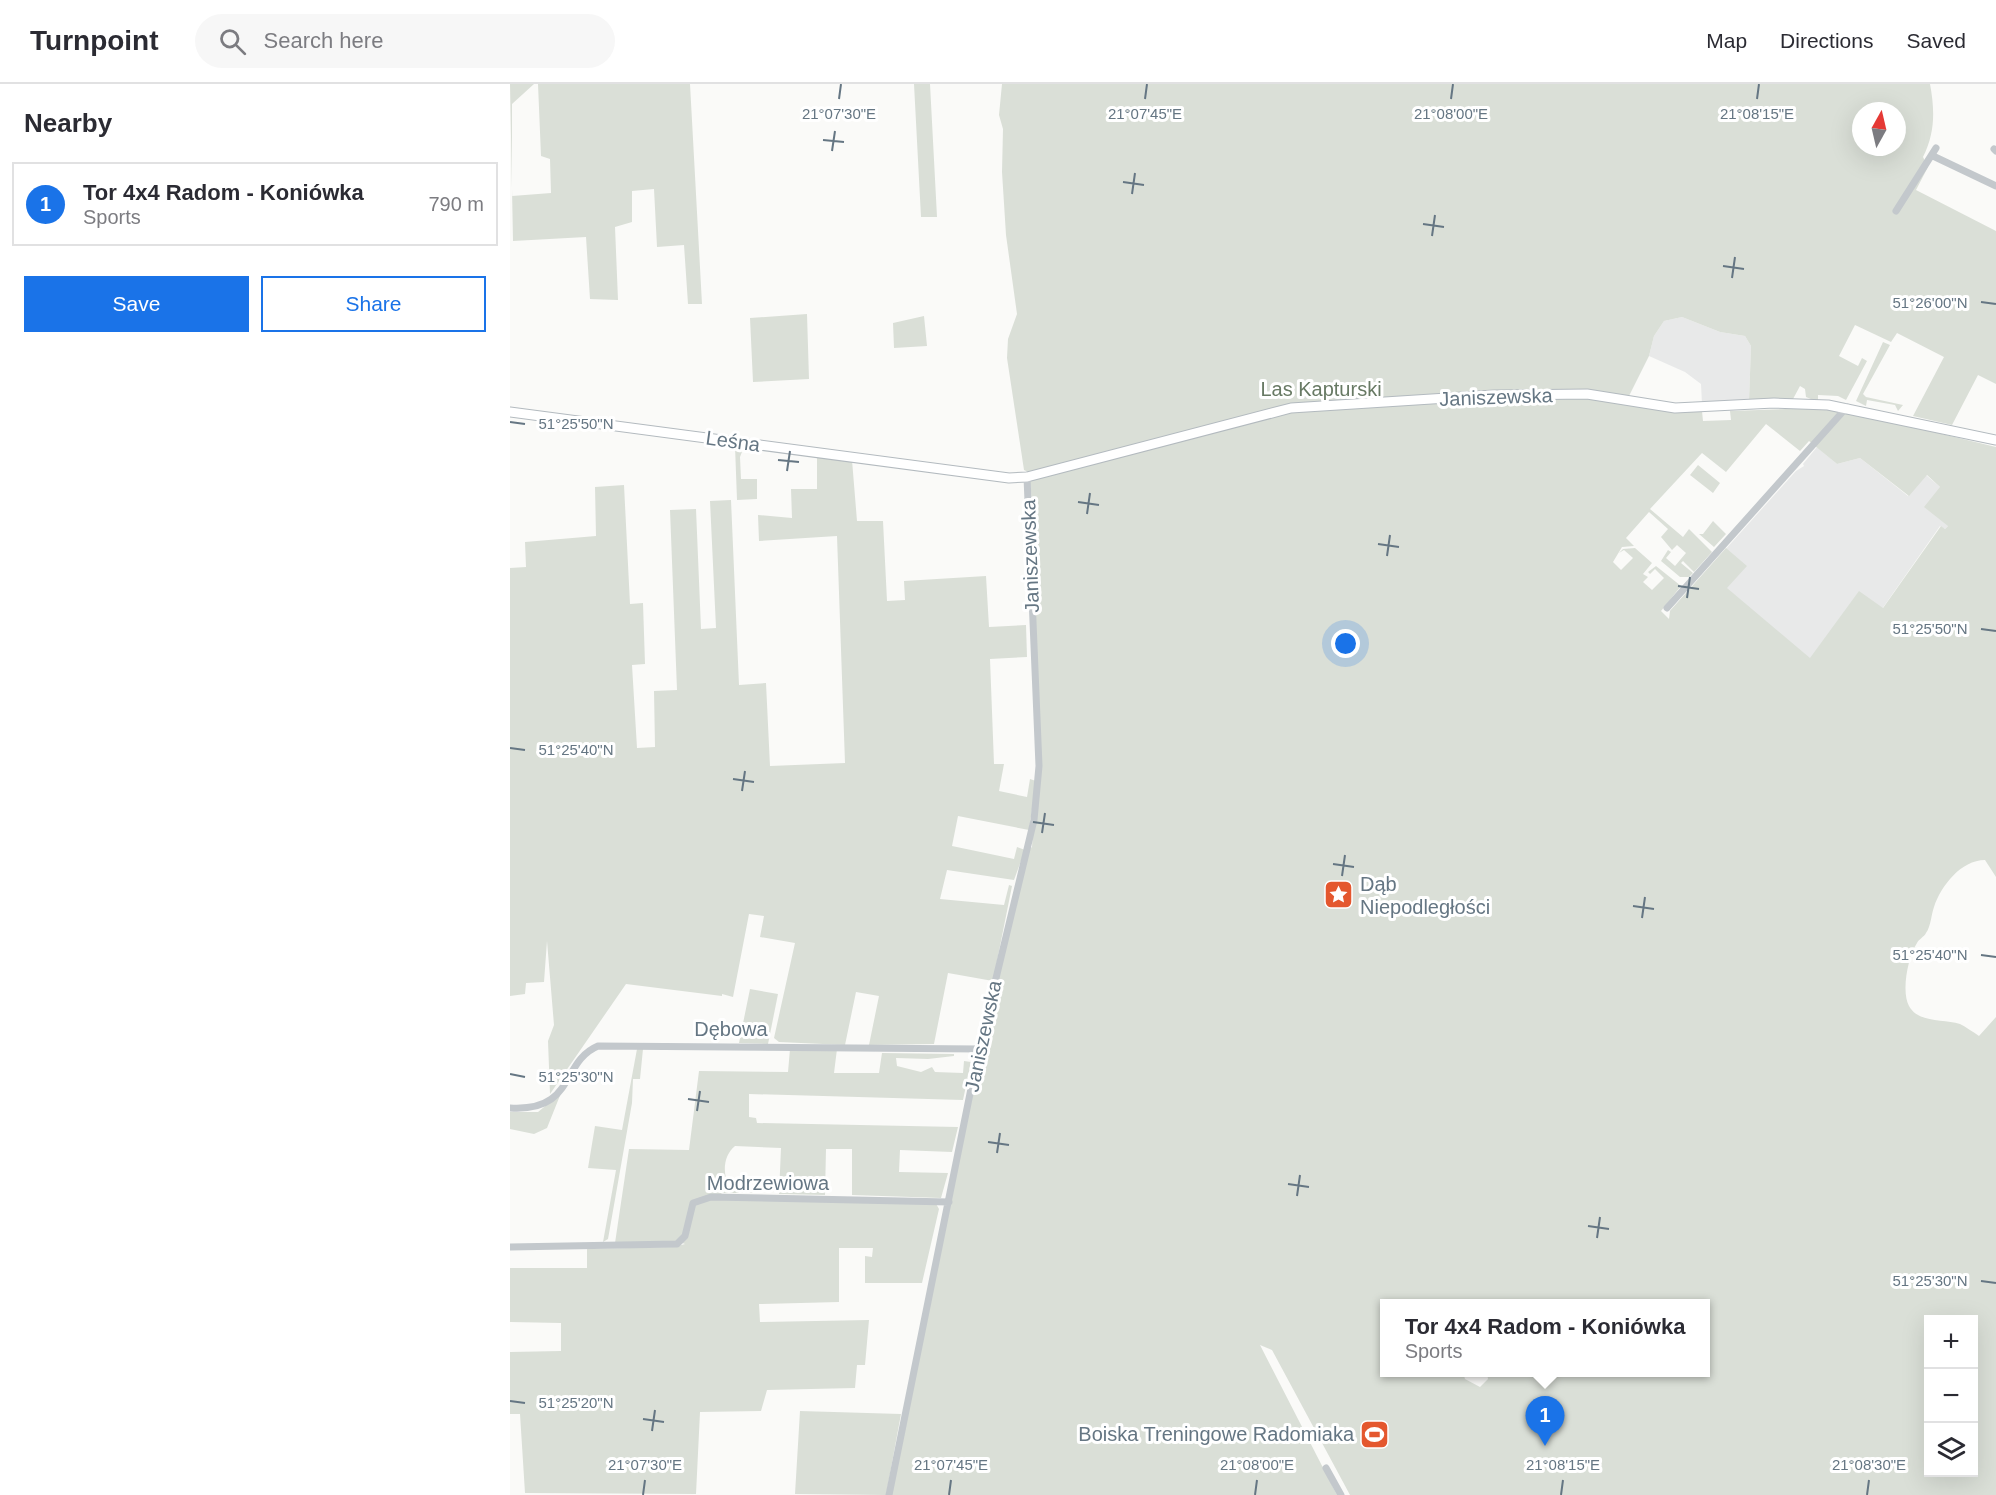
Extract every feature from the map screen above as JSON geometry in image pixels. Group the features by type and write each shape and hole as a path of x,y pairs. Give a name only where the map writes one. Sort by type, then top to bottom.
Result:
{"street":[{"path":"1896,211 1935,152 1996,186"},
{"name":"Janiszewska","path":"889,1495 927,1296 950,1202 979,1049 1020,869 1030,838 1038,790 1039,766 1027,477 1274,411 1319,405 1566,394 1605,396 1675,408 1773,403 1847,407 1996,440"},
{"path":"1667,608 1847,407"},
{"name":"Leśna","path":"510,412 1000,478 1027,477"},
{"name":"Dębowa","path":"510,1108 541,1106 553,1098 587,1053 598,1046 979,1049"},
{"name":"Modrzewiowa","path":"510,1247 677,1244 685,1236 693,1203 711,1197 950,1202"},
{"path":"1326,1468 1341,1495"}],"shaded area":[{"path":"1682,317 1720,332 1745,336 1751,346 1749,401 1702,404 1701,384 1685,372 1649,356 1654,336 1664,321"},
{"path":"1817,447 1837,464 1860,458 1908,496 1926,475 1940,487 1948,526 1945,529 1940,526 1882,609 1873,602 1785,722 1670,611 1796,471 1804,466 1803,464"}],"green space":[{"path":"510,84 534,84 512,104 512,189"},
{"path":"538,84 690,84 702,304 688,304 684,245 657,247 654,189 632,191 632,222 615,227 618,300 590,299 586,237 513,241 512,196 551,193 550,159 541,156"},
{"path":"914,84 930,84 937,217 921,217"},
{"name":"Las Kapturski","path":"1002,84 1930,84 1933,122 1923,157 1928,167 1916,190 1996,231 1996,384 1978,375 1952,425 1913,416 1944,357 1897,333 1891,342 1855,325 1839,356 1858,366 1862,358 1867,361 1846,400 1838,396 1818,395 1818,402 1806,397 1805,389 1800,386 1793,399 1749,401 1751,346 1745,336 1720,332 1682,317 1664,321 1654,336 1649,356 1626,402 1702,411 1703,421 1731,420 1730,411 1818,408 1859,414 1996,447 1996,877 1985,860 1976,861 1960,869 1947,883 1937,899 1928,930 1914,949 1907,974 1906,992 1909,1006 1919,1015 1932,1020 1960,1024 1979,1036 1996,1017 1996,1495 1350,1495 1272,1350 1260,1345 1337,1495 890,1495 956,1159 1028,850 1032,847 1039,721 1031,490 1028,472 1024,470 1007,358 1008,339 1017,314 1006,235 1002,172 1003,129 999,115","holes":["1766,424 1800,451 1809,441 1837,464 1860,458 1909,496 1927,475 1940,487 1924,507 1948,526 1945,529 1941,526 1883,608 1859,591 1810,658 1727,588 1747,566 1726,548 1670,611 1669,619 1661,611 1681,586 1656,566 1648,572 1650,574 1655,569 1664,578 1652,590 1643,582 1648,577 1643,574 1652,563 1635,548 1623,549 1619,553 1624,550 1633,558 1621,570 1613,562 1622,547 1634,546 1626,538 1649,512 1668,529 1661,537 1672,550 1677,545 1686,553 1675,566 1666,558 1671,552 1668,550 1661,561 1680,577 1689,577 1693,573 1681,563 1683,561 1694,572 1712,552 1689,529 1683,537 1650,509 1702,453 1726,472"]},
{"path":"807,314 809,379 753,382 750,318"},
{"path":"924,316 927,346 894,348 893,323"},
{"path":"1883,342 1890,345 1863,394 1866,397 1903,405 1898,411 1895,405 1867,400 1866,406 1856,401"},
{"path":"735,446 743,449 740,457 741,479 757,479 757,499 737,500"},
{"path":"817,455 852,460 857,521 883,521 887,601 905,600 904,581 986,576 989,627 1026,625 1027,657 990,659 994,764 1004,764 999,791 1027,797 1030,779 1036,781 1029,830 958,816 952,846 1014,859 1017,847 1025,850 1014,880 947,870 940,899 1004,905 1009,885 1012,886 993,981 948,973 934,1044 869,1045 879,996 856,992 845,1045 779,1042 774,1038 795,943 760,937 764,916 749,914 733,997 626,984 550,1094 548,1041 554,1025 547,941 544,982 526,983 525,994 510,996 510,568 526,567 525,542 596,536 595,487 624,485 630,604 643,603 645,664 632,665 637,748 655,747 654,691 677,690 670,510 696,509 701,629 716,628 710,501 731,500 739,685 766,683 770,766 845,763 837,536 759,541 758,515 792,518 791,489 817,489"},
{"path":"1698,465 1720,483 1713,493 1690,475"},
{"path":"1713,521 1726,534 1714,547 1699,534 1703,534"},
{"path":"750,989 778,994 768,1044 739,1043"},
{"path":"637,1049 643,1049 640,1079 633,1079 632,1103 608,1239 603,1242 616,1170 588,1168 595,1126 622,1130"},
{"path":"790,1049 837,1049 834,1073 879,1073 882,1053 954,1054 954,1056 928,1059 896,1058 897,1066 921,1072 932,1067 935,1072 963,1073 964,1061 971,1062 963,1100 749,1094 749,1117 756,1118 757,1123 958,1127 952,1152 900,1150 899,1172 948,1173 941,1198 852,1195 852,1149 826,1149 825,1195 779,1194 781,1148 735,1146 726,1160 725,1171 730,1188 754,1189 755,1193 721,1193 727,1200 935,1202 939,1209 922,1283 865,1283 865,1256 872,1257 873,1248 839,1248 839,1302 759,1304 760,1322 869,1320 865,1365 857,1365 855,1388 767,1390 761,1411 700,1412 696,1494 525,1493 520,1414 510,1414 510,1352 561,1351 561,1323 510,1322 510,1268 587,1268 587,1249 674,1247 685,1244 677,1241 615,1243 629,1149 689,1150 699,1071 788,1072"},
{"path":"561,1093 547,1128 534,1134 510,1129 510,1112 538,1112"},
{"path":"800,1411 901,1414 886,1495 795,1494"}],"place":[{"name":"Dąb Niepodległości","path":"1339,895"},
{"name":"Boiska Treningowe Radomiaka","path":"1375,1434"},
{"name":"Tor 4x4 Radom - Koniówka","path":"1545,1446"}]}
